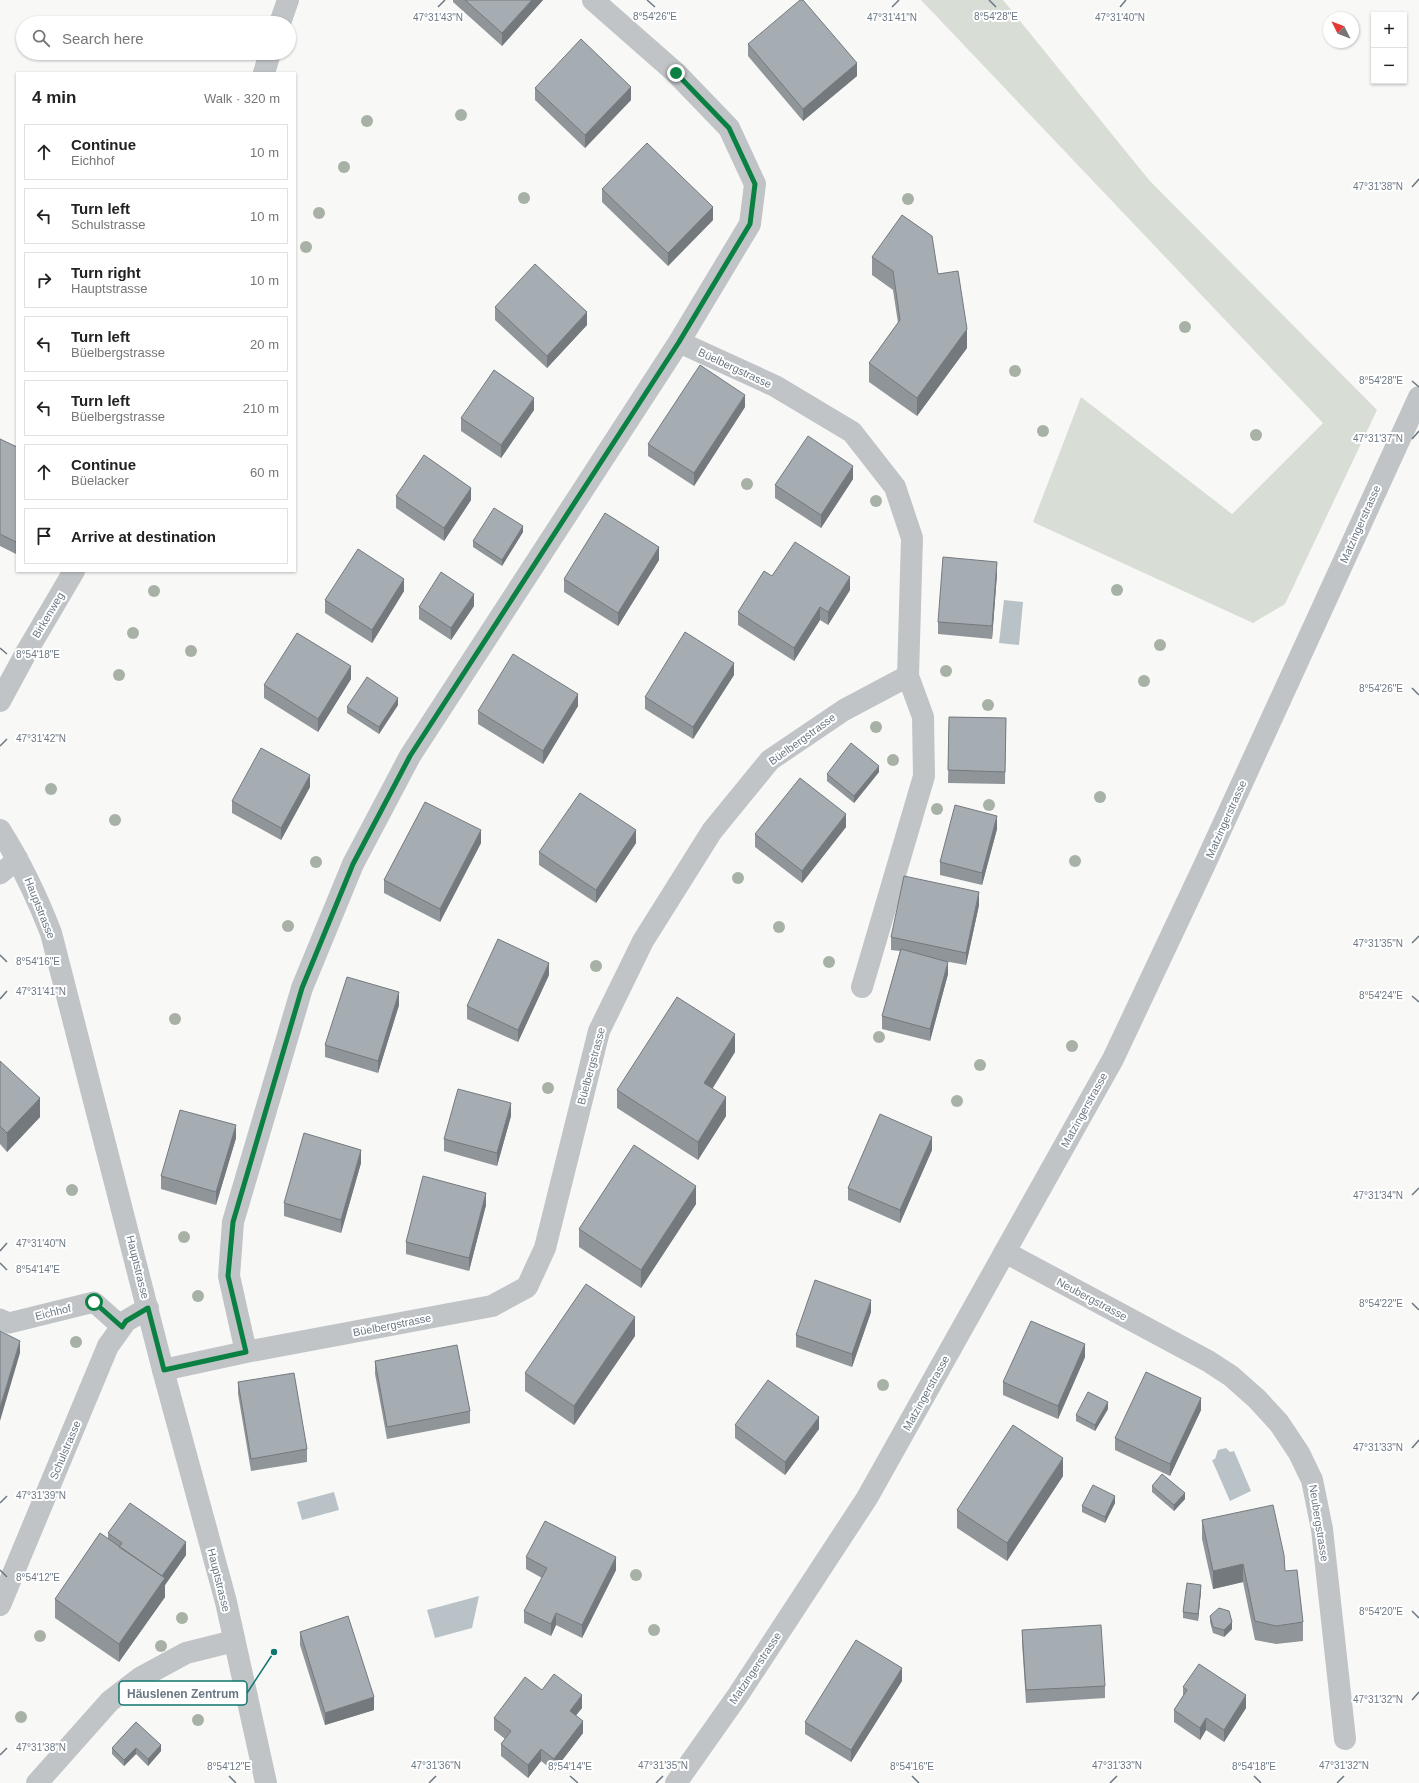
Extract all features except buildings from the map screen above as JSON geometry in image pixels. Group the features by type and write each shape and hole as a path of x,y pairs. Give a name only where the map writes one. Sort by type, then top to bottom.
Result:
{"street":[{"path":"282,16 288,0"},
{"path":"246,1352 228,1276 233,1222 302,988 353,864 410,756 679,342 750,224 755,184 729,128 676,73 593,0"},
{"path":"264,72 268,60"},
{"name":"Büelbergstrasse","path":"679,342 775,386 852,432 895,487 912,538 908,676 923,717 924,776 862,987"},
{"name":"Matzingerstrasse","path":"676,1783 738,1695 867,1498 1113,1059 1204,866 1419,397"},
{"name":"Birkenweg","path":"0,701 26,651 73,572"},
{"name":"Büelbergstrasse","path":"164,1370 246,1352 492,1306 527,1287 545,1248 599,1031 647,935 712,831 770,760 844,710 908,676"},
{"name":"Hauptstrasse","path":"0,830 18,859 35,892 51,933 164,1370 226,1602 266,1783"},
{"name":"Neubergstrasse","path":"1005,1252 1208,1361 1231,1376 1257,1399 1279,1423 1299,1453 1312,1480 1322,1529 1345,1739"},
{"name":"Schulstrasse","path":"0,1605 108,1346 126,1321 148,1308"},
{"path":"37,1783 110,1701 140,1678 186,1653 234,1641"}],"lane":[{"path":"0,874 18,859"},
{"name":"Eichhof","path":"0,1320 9,1323 94,1302 122,1327"}],"shaded area":[{"path":"921,0 1003,0 1149,180 1377,410 1285,604 1253,623 1033,522 1081,397 1232,514 1323,423"},
{"path":"1004,600 1023,602 1019,645 999,643"},
{"path":"1226,1448 1230,1452 1234,1451 1251,1491 1230,1501 1212,1460 1215,1459 1218,1450"},
{"path":"334,1492 339,1510 302,1520 297,1502"},
{"path":"479,1596 472,1628 435,1638 427,1610"}],"place":[{"name":"Häuslenen Zentrum","path":"274,1652"}],"route":[{"path":"94,1302 122,1327 126,1321 148,1308 164,1370 246,1352 228,1276 233,1222 302,988 353,864 410,756 679,342 750,224 755,184 729,128 676,73"}]}
